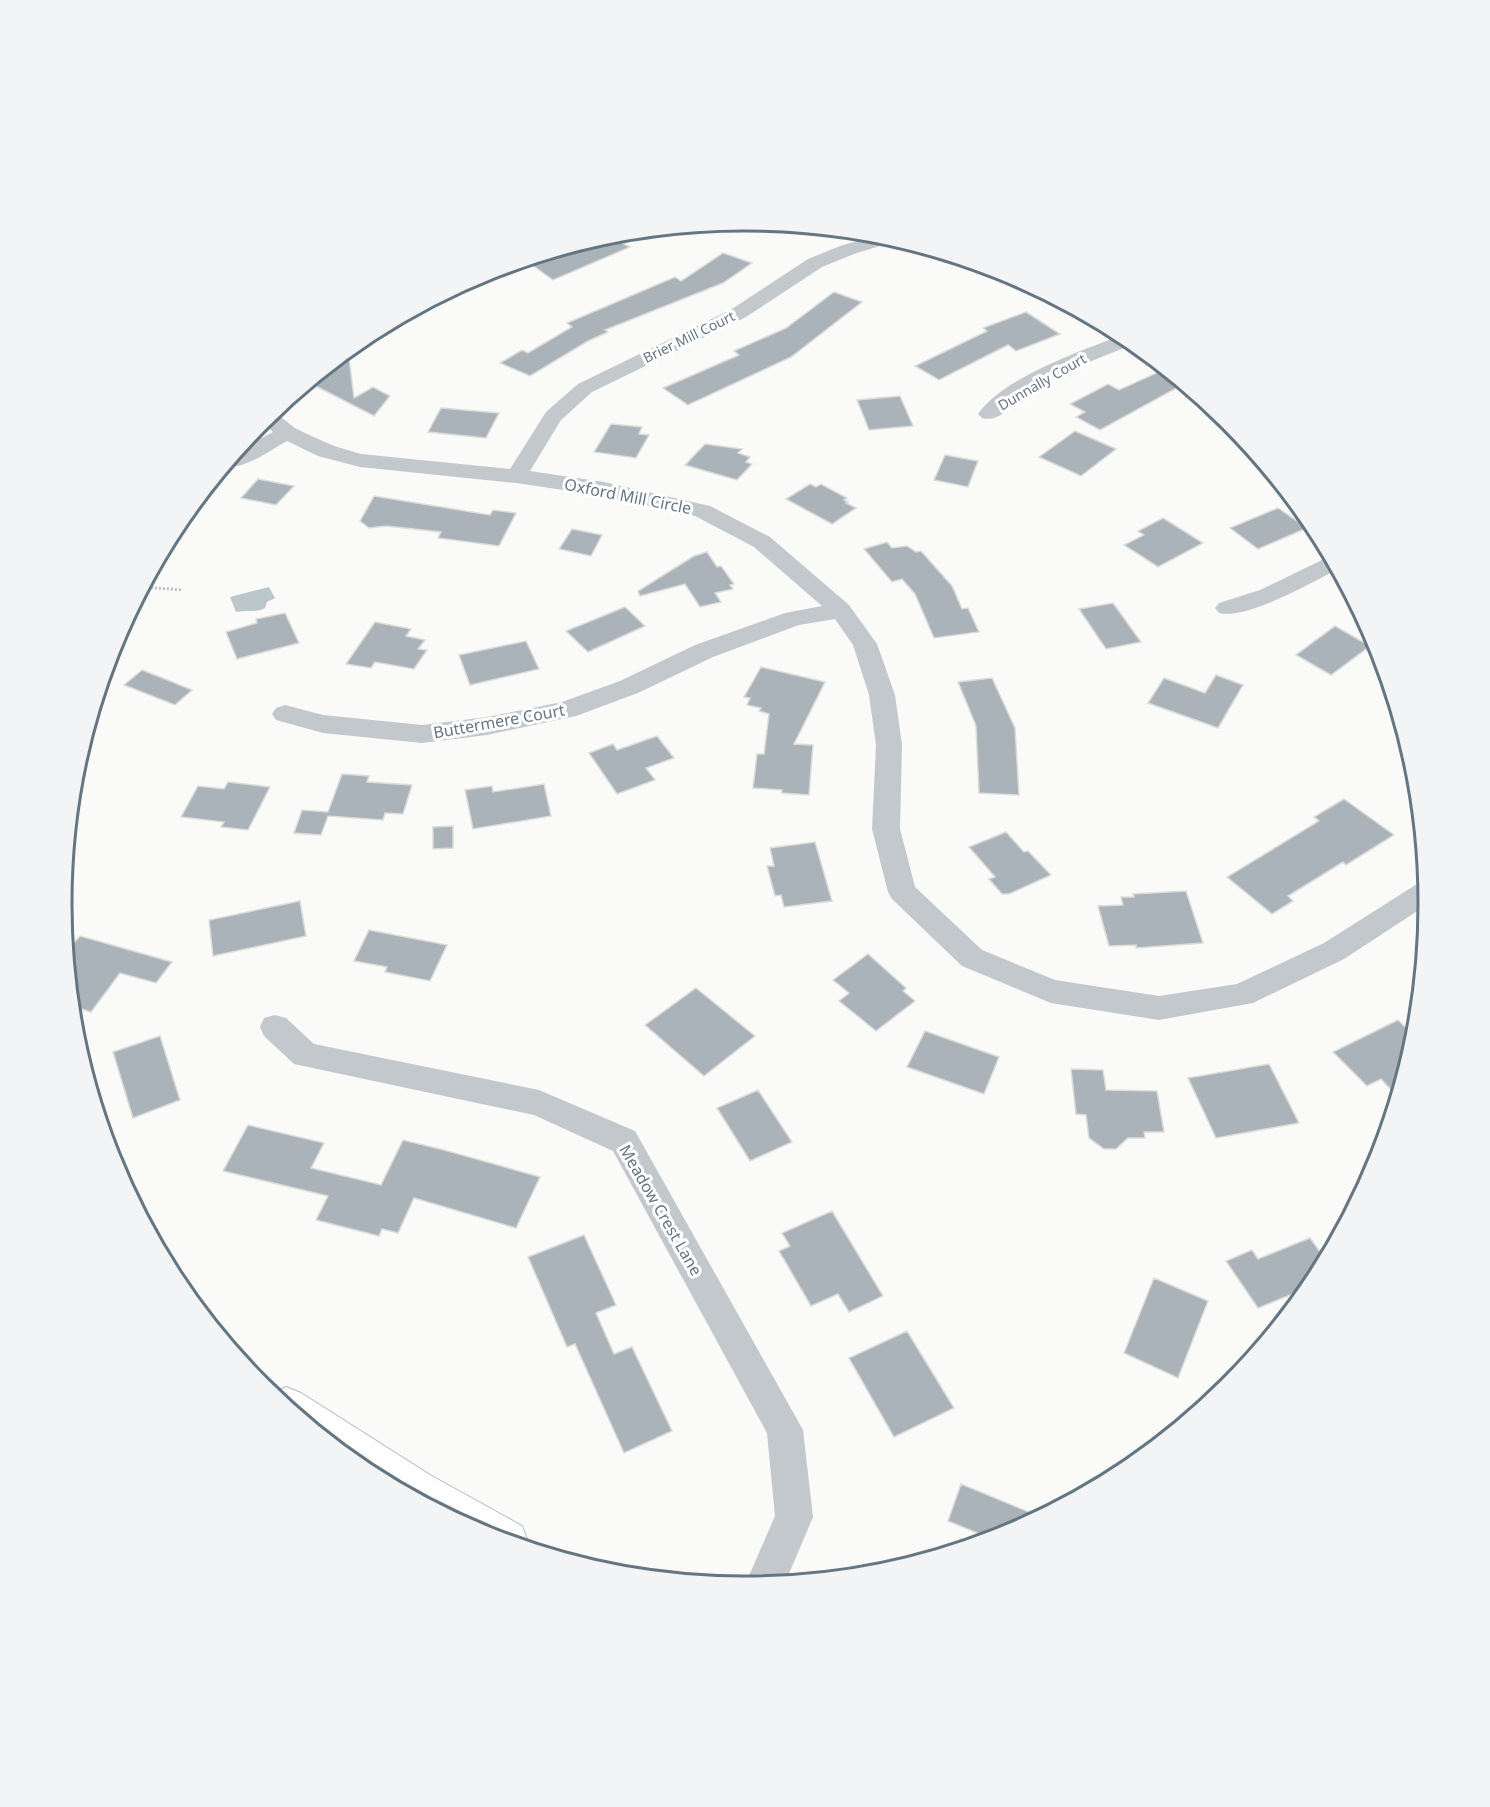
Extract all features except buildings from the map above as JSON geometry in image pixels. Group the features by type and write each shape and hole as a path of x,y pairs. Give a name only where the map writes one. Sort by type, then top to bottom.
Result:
{"main road":[{"path":"354,1451 413,1489"}],"street":[{"name":"Brier Mill Court","path":"516,476 553,416 585,388 755,304 804,269 823,259 872,242"},
{"name":"Dunnally Court","path":"989,414 1000,403 1073,361 1118,344"},
{"name":"Oxford Mill Circle","path":"275,423 287,433 326,451 360,460 516,476 604,489 702,512 762,542 841,610 865,644 882,695 889,744 886,829 902,892 972,958 1051,992 1159,1008 1242,995 1334,951 1418,897"},
{"path":"243,456 287,433"},
{"path":"1227,608 1268,595 1327,565"},
{"name":"Buttermere Court","path":"285,714 323,724 422,734 487,726 567,710 628,687 704,651 794,618 841,610"},
{"name":"Meadow Crest Lane","path":"275,1027 305,1055 539,1103 624,1141 785,1430 794,1517 768,1575"}],"path":[{"path":"151,588 183,590"}],"shaded area":[{"path":"269,587 275,598 267,602 265,608 236,612 230,597"}]}
